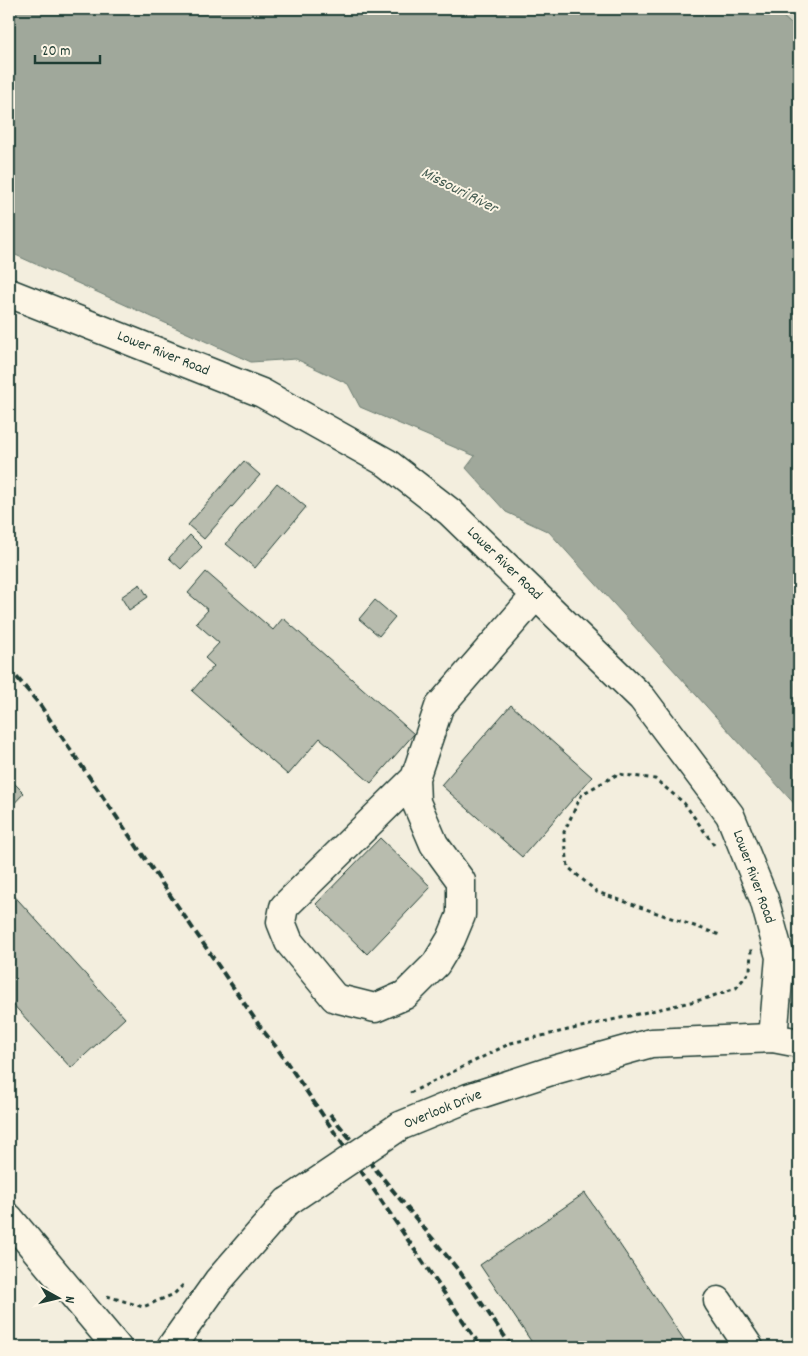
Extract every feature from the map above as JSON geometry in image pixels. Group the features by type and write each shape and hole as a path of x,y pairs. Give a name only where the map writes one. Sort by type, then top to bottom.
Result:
{"street":[{"name":"Lower River Road","path":"9,294 262,393 386,463 450,512 642,698 730,815 764,898 780,957 773,1038"},
{"path":"415,778 284,907 282,922 289,942 336,998 375,1008 405,995 436,964 451,939 461,914 461,880 434,844 416,802 415,778 438,708 536,595"},
{"name":"Overlook Drive","path":"171,1347 218,1281 287,1202 400,1126 468,1098 554,1070 651,1043 773,1038 799,1043"},
{"path":"9,1218 117,1347"},
{"path":"718,1302 749,1347"}],"path":[{"path":"716,849 684,803 655,779 618,774 582,794 564,832 568,867 598,892 720,935"},
{"path":"409,1094 511,1043 704,999 736,988 750,971 752,942"},
{"path":"103,1295 143,1307 174,1294 187,1281"}],"shaded area":[{"path":"774,9 799,9 799,31"}],"water":[{"name":"Missouri River","path":"9,9 774,9 799,31 799,809 549,532 506,512 466,468 475,456 360,407 348,384 296,359 251,362 9,252"}],"building":[{"path":"244,461 260,475 204,539 188,525"},
{"path":"277,483 306,507 255,568 226,544"},
{"path":"190,535 202,547 181,569 169,558"},
{"path":"206,572 273,630 283,618 414,734 371,783 320,738 288,775 192,691 214,666 205,658 219,643 196,623 208,610 188,593"},
{"path":"140,584 148,597 129,610 121,597"},
{"path":"375,600 395,617 379,636 359,619"},
{"path":"511,705 592,777 522,857 441,785"},
{"path":"9,778 24,793 9,809"},
{"path":"380,838 431,887 367,954 316,904"},
{"path":"9,890 125,1018 71,1068 9,1000"},
{"path":"585,1193 689,1347 535,1347 480,1265"}],"railway":[{"path":"9,668 40,705 481,1347"},
{"path":"330,1114 460,1272 512,1347"}]}
